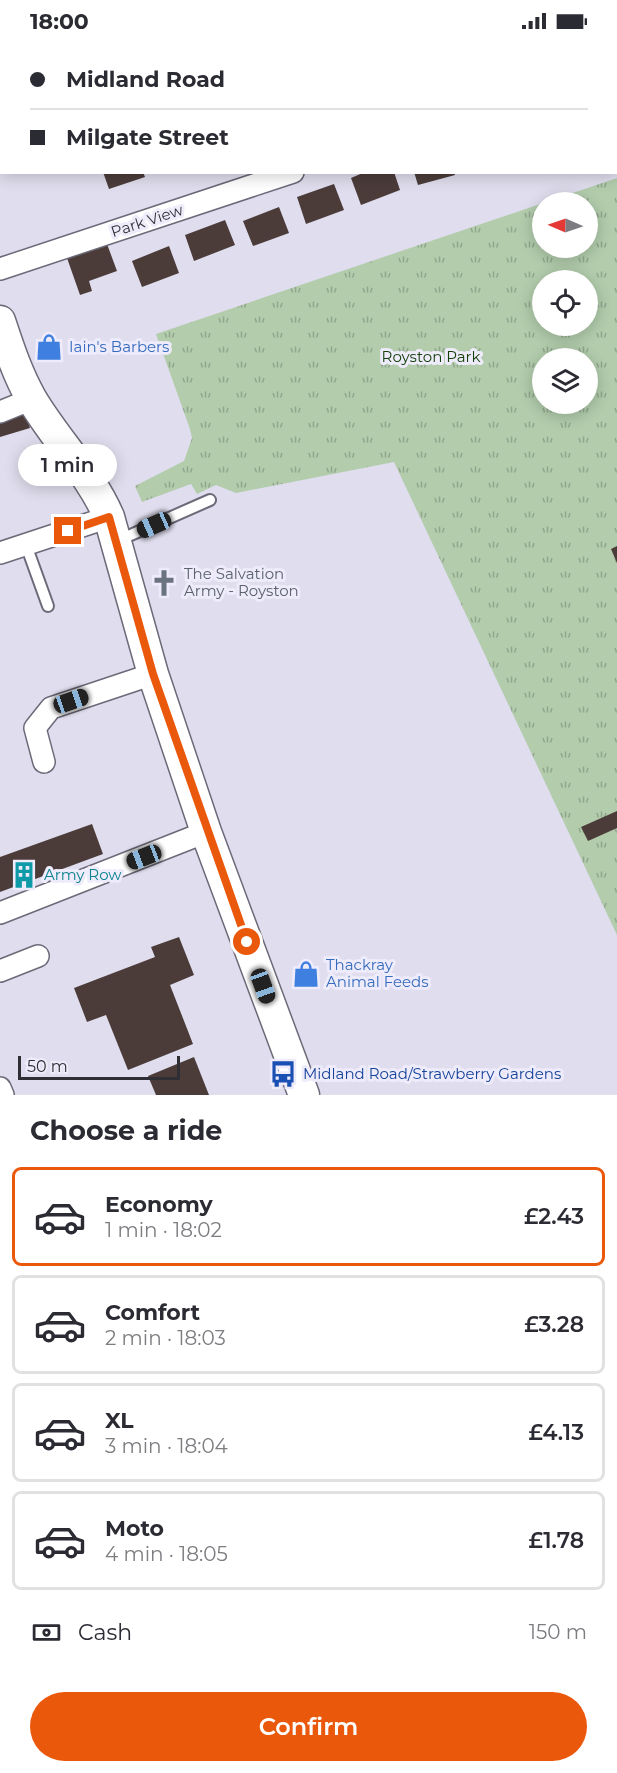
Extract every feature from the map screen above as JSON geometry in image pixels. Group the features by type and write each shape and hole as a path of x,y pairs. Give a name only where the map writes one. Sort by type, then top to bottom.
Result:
{"main road":[{"path":"0,321 13,360 32,399 100,496 113,529 153,674 206,832 304,1095"}],"street":[{"name":"Park View","path":"0,269 287,174"},
{"path":"0,412 32,399"},
{"path":"0,553 26,545 113,529"},
{"path":"44,762 35,728 51,708 153,674"},
{"path":"0,913 206,832"},
{"path":"0,971 38,956"},
{"path":"0,1088 3,1095"}],"lane":[{"path":"113,529 210,500"},
{"path":"26,545 48,606"}],"green space":[{"name":"Royston Park","path":"617,178 617,935 394,462 236,493 216,485 197,494 191,484 142,502 135,486 184,461 192,438 156,334 532,207 532,258 598,258 598,192 576,192"}],"building":[{"path":"104,174 144,174 145,177 109,189"},
{"path":"360,174 395,174 400,190 361,205 351,178"},
{"path":"415,174 455,175 418,185"},
{"path":"334,184 344,210 306,224 297,197"},
{"path":"279,207 289,233 253,246 243,221"},
{"path":"225,220 235,245 194,261 185,235"},
{"path":"107,244 117,271 89,281 92,291 80,295 67,258"},
{"path":"169,246 179,273 142,287 132,261"},
{"path":"25,413 30,428 0,437 0,421"},
{"path":"617,546 617,563 611,549"},
{"path":"617,811 617,828 588,841 581,827"},
{"name":"Army Row","path":"92,824 103,854 0,892 0,857"},
{"path":"179,937 194,975 170,985 193,1044 128,1070 106,1015 87,1022 74,988 155,957 151,947"},
{"path":"194,1057 209,1095 156,1095 148,1076"}],"place":[{"name":"Iain's Barbers","path":"49,347"},
{"name":"The Salvation Army - Royston","path":"164,583"},
{"name":"Army Row","path":"24,875"},
{"name":"Thackray Animal Feeds","path":"306,974"},
{"name":"Midland Road/Strawberry Gardens","path":"283,1074"}],"route":[{"path":"68,531 109,517 153,674 206,832 247,942"}]}
